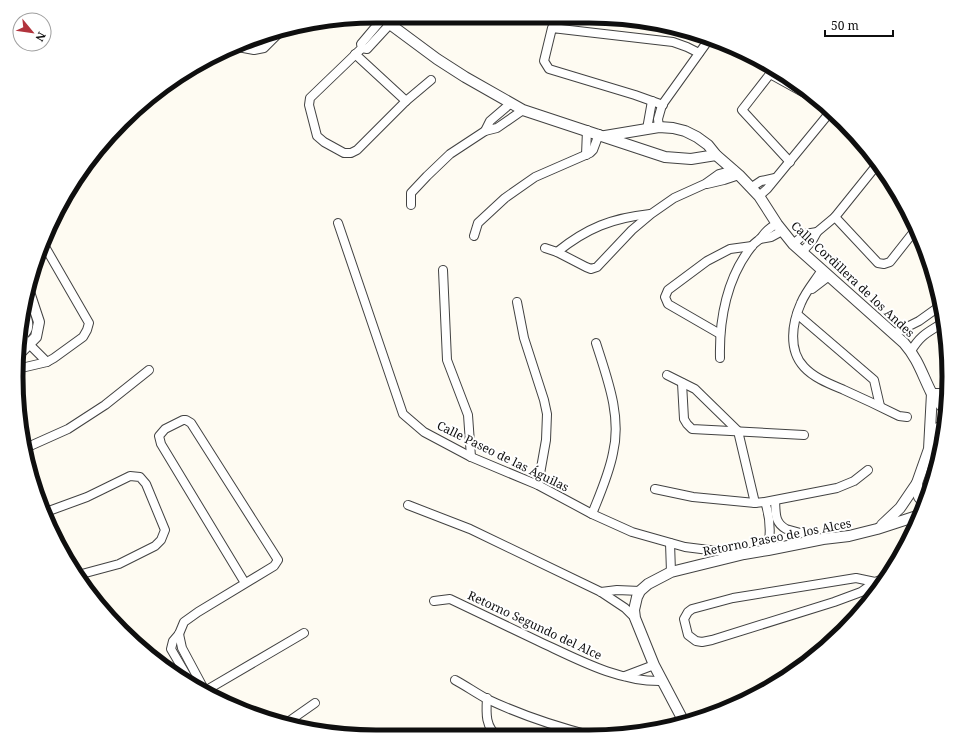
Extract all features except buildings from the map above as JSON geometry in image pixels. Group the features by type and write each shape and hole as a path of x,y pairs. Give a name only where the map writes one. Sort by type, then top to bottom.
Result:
{"street":[{"path":"382,23 367,49 362,48 355,54 310,98 309,105 317,136 324,142 344,153 351,153 357,150 406,101 431,80"},
{"name":"Calle Cordillera de los Andes","path":"389,23 437,59 464,77 524,110 659,155 691,159 716,155"},
{"path":"663,105 549,69 544,61 552,28 673,42 687,46 699,53"},
{"path":"245,48 254,50 264,48 272,39"},
{"path":"659,127 658,119 663,105 706,43"},
{"path":"355,54 406,101"},
{"path":"778,78 770,74 742,110 790,162"},
{"path":"641,149 638,142 639,134 644,130 652,101"},
{"path":"485,131 490,121 511,103"},
{"path":"411,205 411,193 450,154 485,131 497,128 524,110"},
{"path":"759,196 790,162 827,116"},
{"name":"Calle Cordillera de los Andes","path":"602,135 659,127 673,128 685,131 708,145 716,155 737,172 752,187 779,227 793,244 894,333 911,351 920,366 932,393 941,404"},
{"path":"586,156 587,130"},
{"path":"474,236 478,223 505,198 535,177 586,156 593,150 602,135"},
{"path":"802,252 812,242 817,232 835,217 874,168"},
{"path":"545,248 557,252 591,269 597,267 632,230 651,214 674,198 705,184 724,180 737,172"},
{"path":"752,187 761,181 775,178"},
{"path":"557,252 573,239 591,228 630,216 651,214"},
{"path":"835,217 878,263 884,264 890,262 912,234"},
{"name":"Calle Paseo de las Águilas","path":"338,223 403,414 424,432 471,457 538,486 592,514 632,532 685,547 744,554"},
{"path":"720,358 720,334 723,311 730,288 740,266 752,246 760,239 771,237 779,227"},
{"path":"793,244 805,234 817,232"},
{"path":"720,334 668,304 665,297 668,290 707,260 730,248 752,246"},
{"path":"23,368 47,362 83,337 88,330 89,323 47,250"},
{"path":"443,270 447,360 468,415 471,457"},
{"path":"826,273 805,295 797,314 793,331 793,342 796,354 803,367 817,378 899,416 908,417"},
{"path":"25,339 36,337 39,322 32,301"},
{"path":"517,302 524,338 547,414 546,440 538,486"},
{"path":"894,333 919,321 935,309"},
{"path":"797,314 874,380 880,406"},
{"path":"919,321 927,332"},
{"path":"911,351 917,342 927,332 938,325"},
{"path":"25,340 47,362"},
{"path":"592,514 606,479 613,453 616,423 612,397 596,343"},
{"path":"30,446 68,428 105,405 149,370"},
{"path":"667,375 696,389 738,431 755,503"},
{"path":"682,383 684,419 692,429 804,435"},
{"path":"877,529 900,508 917,483 929,449 932,393 941,393"},
{"path":"194,679 178,634 184,622 274,566 278,560 191,423 183,420 163,431 159,436 161,444 245,583"},
{"path":"930,434 938,428"},
{"path":"655,489 693,497 755,503 770,502 837,488 854,481 868,470"},
{"path":"50,511 87,497 130,476 140,477 146,484 165,530 161,540 155,546 119,564 83,574"},
{"path":"917,483 920,498"},
{"path":"770,502 777,521 781,526 786,529 823,539"},
{"path":"768,550 771,526 769,514 770,502"},
{"path":"408,505 470,529 601,592 625,608 635,618"},
{"path":"877,529 913,517"},
{"name":"Retorno Paseo de los Alces","path":"640,591 654,580 671,572 744,554 823,539 849,536 877,529"},
{"path":"670,543 671,572"},
{"path":"856,578 875,582 861,592 834,602 712,640 702,642 692,638 688,635 684,623 686,614 692,610 733,598 856,578"},
{"path":"601,592 617,590 640,591 635,603 635,618 654,664 682,717"},
{"name":"Retorno Segundo del Alce","path":"434,601 450,599 583,662 625,676 643,680 662,681"},
{"path":"210,689 304,633"},
{"path":"625,676 654,664"},
{"path":"455,680 487,698 568,730"},
{"path":"487,698 486,718 491,730"},
{"path":"292,720 315,703"}]}
